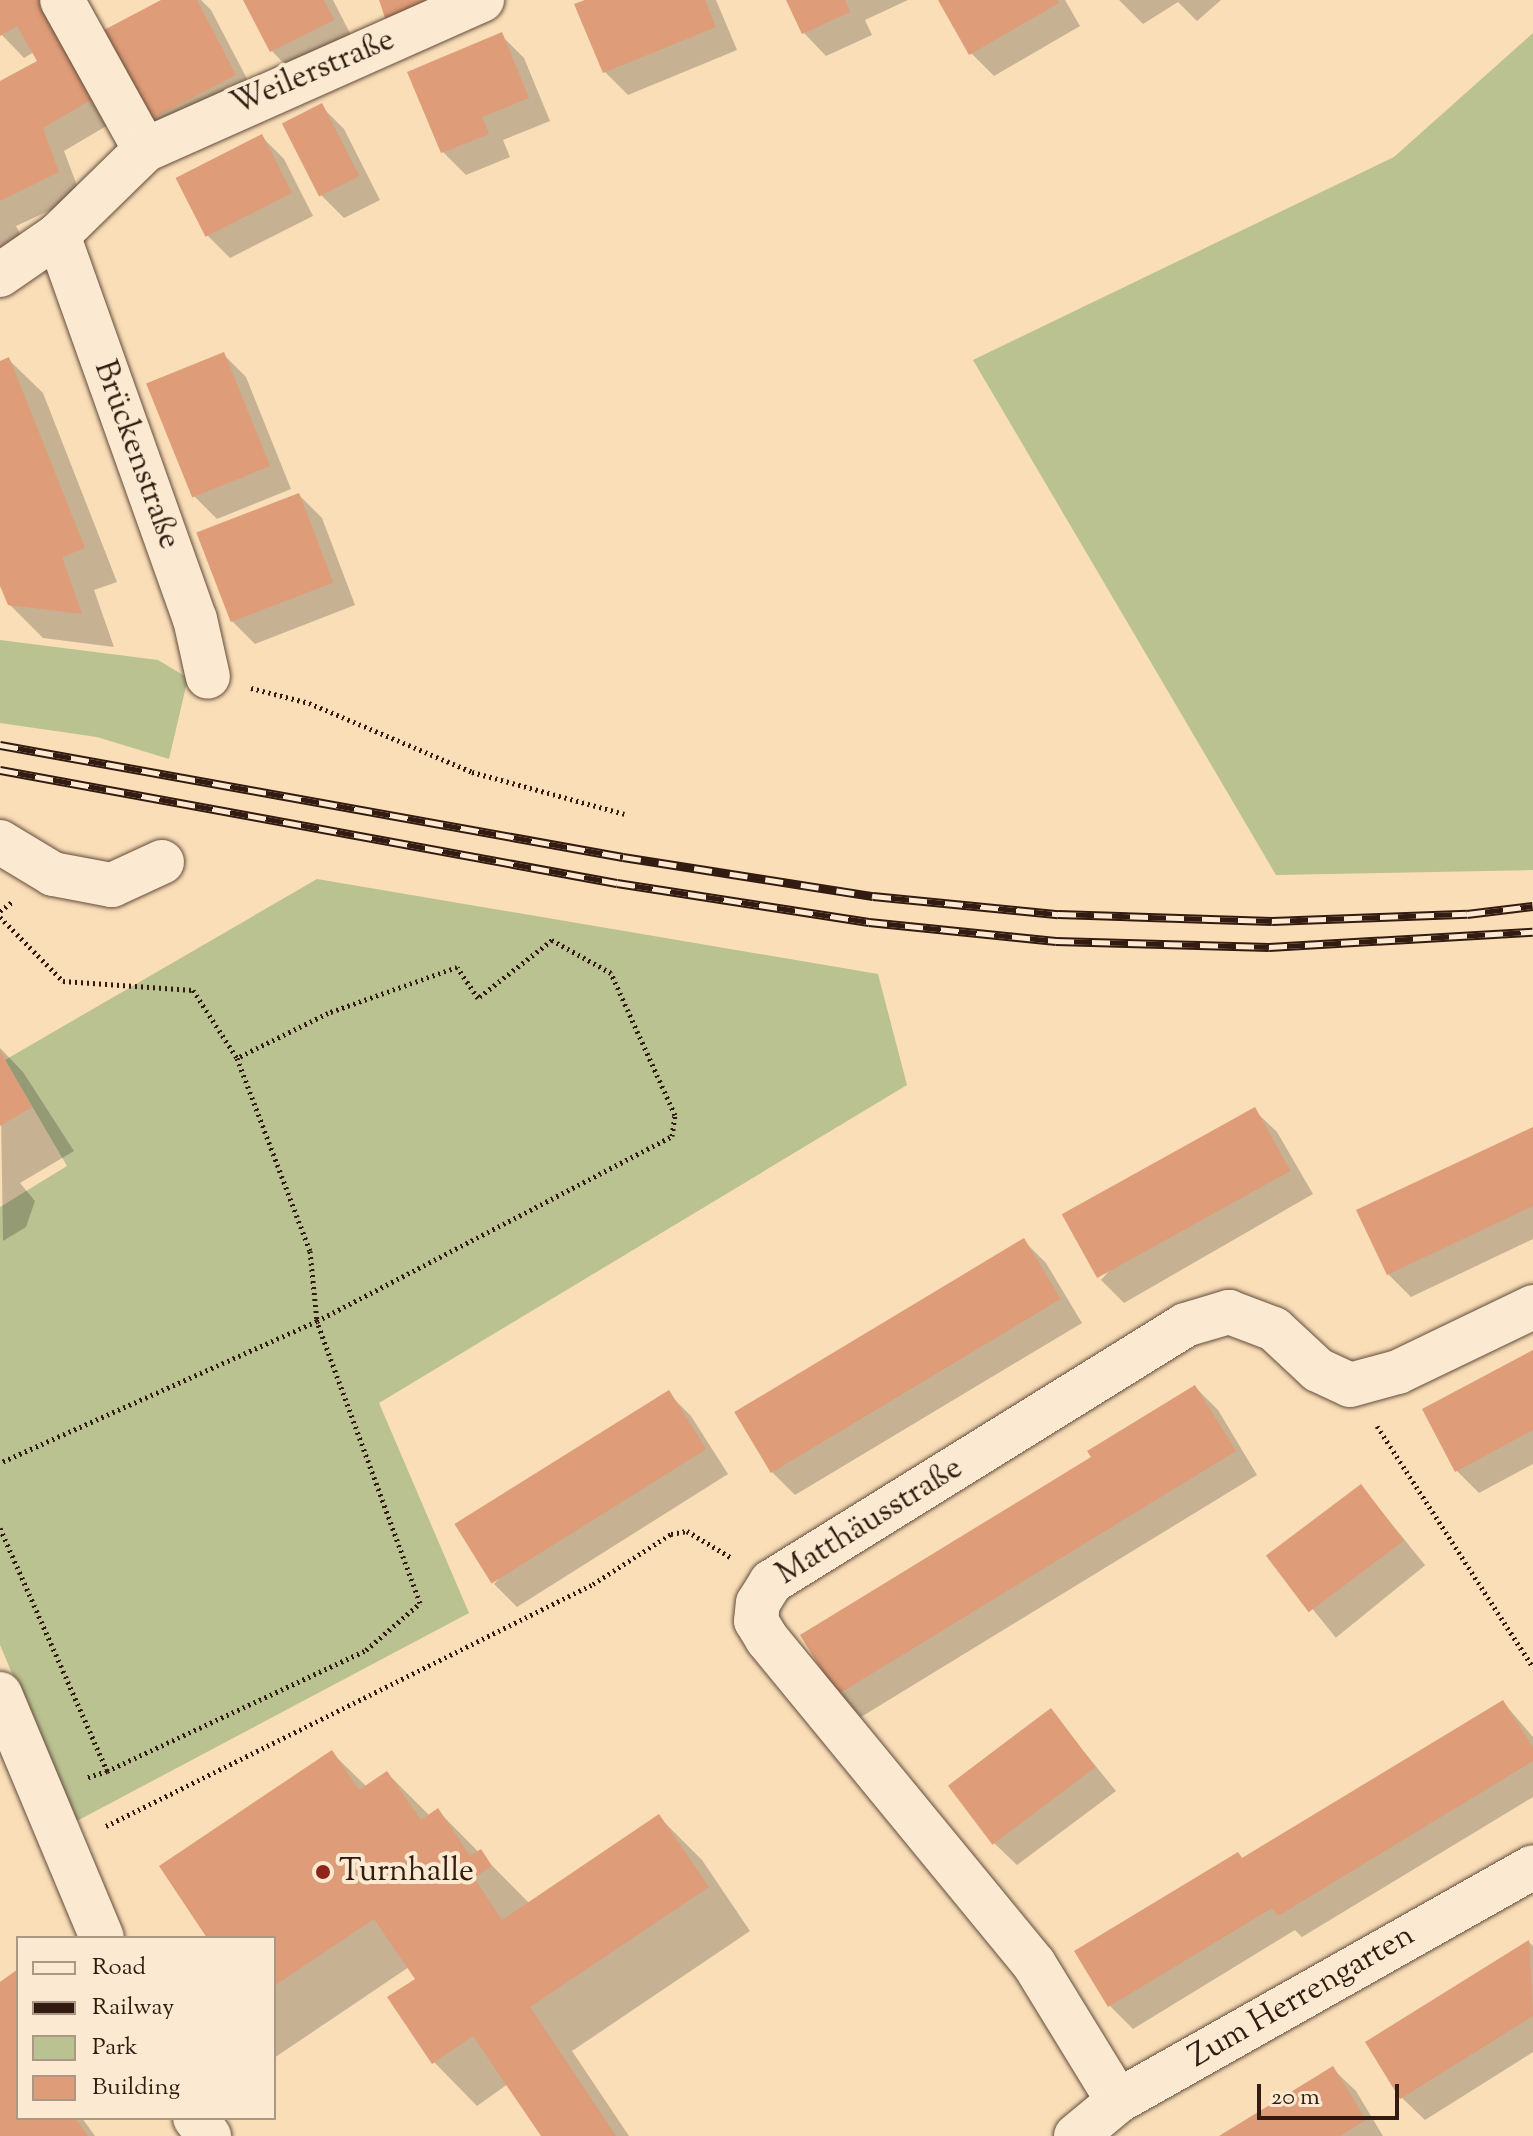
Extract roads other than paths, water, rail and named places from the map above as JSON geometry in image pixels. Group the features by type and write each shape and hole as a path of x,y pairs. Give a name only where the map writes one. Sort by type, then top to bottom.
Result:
{"street":[{"path":"62,0 145,150"},
{"name":"Weilerstraße","path":"0,275 58,235 145,150 482,0"},
{"name":"Brückenstraße","path":"58,235 195,619 208,677"},
{"path":"0,842 53,874 112,885 162,862"},
{"name":"Matthäusstraße","path":"1118,2101 1034,1964 767,1639 756,1621 758,1603 771,1582 1185,1325 1229,1312 1274,1329 1318,1370 1350,1385 1398,1372 1533,1307"},
{"path":"0,1694 101,1936"},
{"name":"Zum Herrengarten","path":"1076,2136 1118,2101 1533,1867"},
{"path":"197,2120 209,2136"}],"railway":[{"path":"0,745 623,857 873,896 1058,914 1272,921 1467,914 1533,906"},
{"path":"0,770 617,883 869,922 1056,941 1269,947 1533,932"}],"place":[{"name":"Turnhalle","path":"323,1872"}]}
